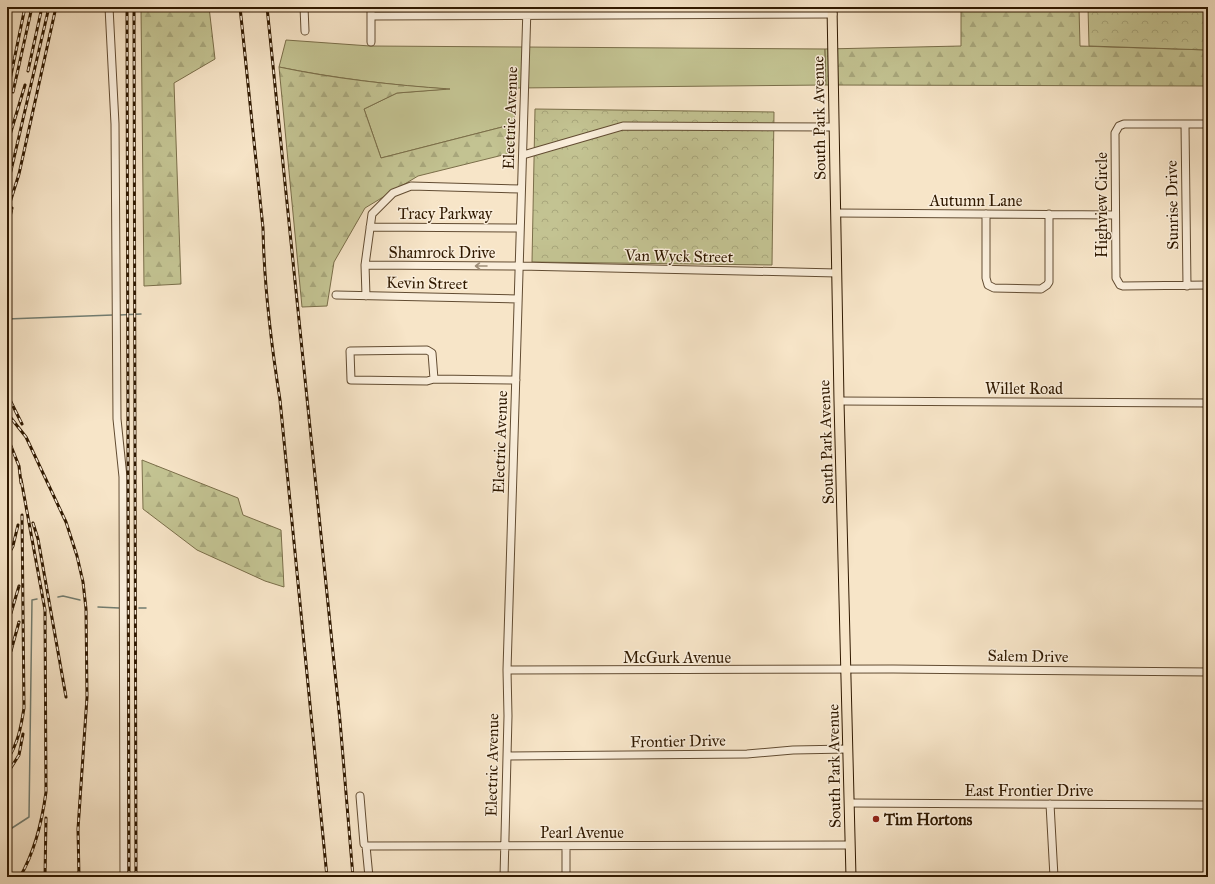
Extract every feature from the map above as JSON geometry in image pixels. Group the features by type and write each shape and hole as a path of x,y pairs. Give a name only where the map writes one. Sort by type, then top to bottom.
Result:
{"main road":[{"name":"South Park Avenue","path":"832,11 839,401 844,551 851,877"}],"street":[{"path":"109,7 115,124 117,419 122,477 124,877"},
{"path":"304,7 305,31"},
{"path":"371,7 371,42"},
{"name":"Electric Avenue","path":"504,877 507,756 507,670 520,266 526,7"},
{"path":"371,16 526,16 832,11"},
{"name":"Highview Circle","path":"1208,124 1124,124 1116,129 1115,133 1116,278 1120,285 1208,285"},
{"name":"Sunrise Drive","path":"1185,124 1187,286"},
{"path":"523,155 622,126 834,126"},
{"path":"366,296 365,265 372,214 394,193 411,186 522,189"},
{"name":"Autumn Lane","path":"836,213 1115,215"},
{"path":"986,214 986,278 988,285 994,288 1041,288 1047,285 1049,214"},
{"name":"Tracy Parkway","path":"370,227 520,228"},
{"name":"Shamrock Drive","path":"365,265 520,266"},
{"name":"Van Wyck Street","path":"520,266 837,273"},
{"name":"Kevin Street","path":"336,296 518,299"},
{"path":"434,379 434,359 432,353 427,350 350,351 351,380 516,380"},
{"name":"Willet Road","path":"839,401 1208,403"},
{"name":"McGurk Avenue","path":"507,670 847,670"},
{"name":"Salem Drive","path":"847,670 1208,672"},
{"name":"Frontier Drive","path":"507,756 747,754 793,750 848,749"},
{"path":"360,796 364,844 366,846 369,877"},
{"name":"East Frontier Drive","path":"850,803 1208,805"},
{"path":"1050,804 1054,877"},
{"name":"Pearl Avenue","path":"366,846 850,845"},
{"path":"566,846 566,877"}],"green space":[{"path":"141,7 209,7 215,59 174,83 181,284 144,286"},
{"path":"533,7 629,7 629,8 533,9"},
{"path":"961,7 1079,7 1080,46 1208,50 1208,86 826,85 825,49 961,46"},
{"path":"1088,7 1208,7 1208,50 1089,46"},
{"path":"286,40 370,46 825,49 826,85 516,88 514,124 381,158 364,109 397,93 446,89 362,81 279,67"},
{"path":"279,67 364,81 450,89 397,93 364,109 381,158 514,124 511,153 418,176 365,208 334,262 327,306 302,307"},
{"path":"535,109 774,112 772,265 532,262"},
{"path":"142,460 238,498 243,515 281,530 284,587 265,581 197,550 143,509"}],"waterway":[{"path":"119,315 141,314"},
{"path":"7,319 113,315"},
{"path":"58,597 63,596 80,600"},
{"path":"7,828 12,828 29,817 32,600 37,599"},
{"path":"98,607 119,608"},
{"path":"139,608 146,608"}],"railway":[{"path":"7,131 10,80 25,7"},
{"path":"13,92 32,7"},
{"path":"28,71 42,7"},
{"path":"7,188 49,7"},
{"path":"7,212 19,174 56,7"},
{"path":"127,7 129,877"},
{"path":"134,7 136,877"},
{"path":"240,7 263,228 268,314 280,400 327,877"},
{"path":"267,7 340,721 353,877"},
{"path":"7,145 25,85"},
{"path":"7,231 12,208"},
{"path":"7,394 22,424"},
{"path":"7,413 26,437 66,522 77,556 83,582 86,609 87,697 78,829 79,877"},
{"path":"7,436 19,466 21,483"},
{"path":"20,877 34,847 46,792 45,610 21,479"},
{"path":"7,760 16,742 24,708 22,515"},
{"path":"33,523 38,539 66,697"},
{"path":"7,557 13,546 18,525"},
{"path":"7,620 11,613 19,586"},
{"path":"7,657 11,651 19,622"},
{"path":"7,774 19,755 23,734"},
{"path":"45,877 46,818"}],"place":[{"name":"Tim Hortons","path":"876,819"}]}
